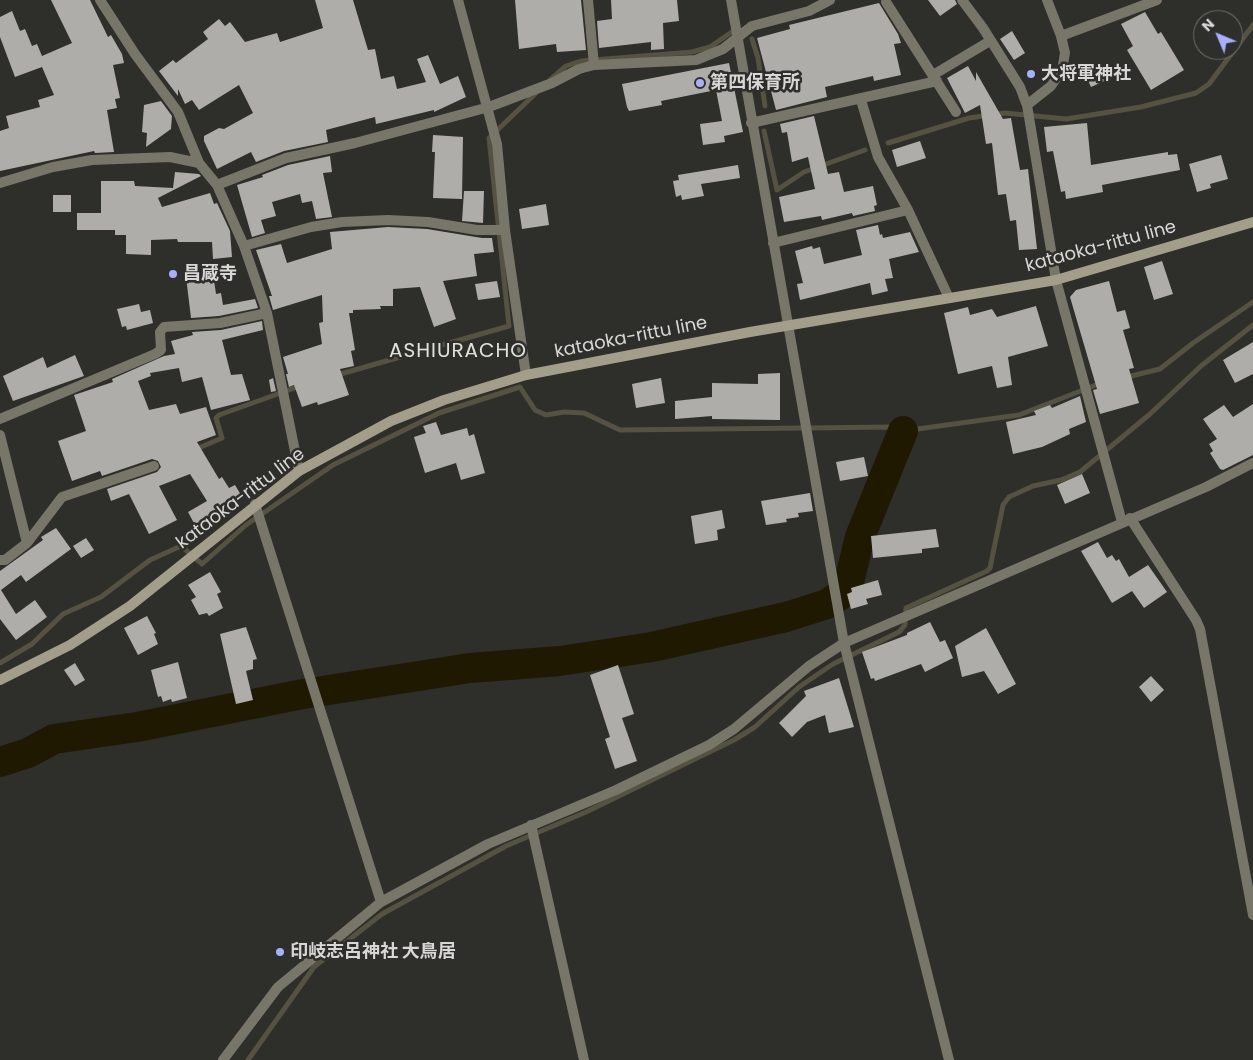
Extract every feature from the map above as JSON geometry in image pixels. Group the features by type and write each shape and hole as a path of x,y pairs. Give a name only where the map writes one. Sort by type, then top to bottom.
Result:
{"main road":[{"name":"kataoka-rittu line","path":"0,680 70,644 130,606 255,504 299,471 391,421 444,400 526,375 789,326 1056,280 1253,222"}],"street":[{"path":"100,0 135,54 178,112 199,164 218,185 244,246 267,313 299,471"},
{"path":"458,0 489,107 497,144 505,230 526,375"},
{"path":"588,0 594,64"},
{"path":"731,0 751,123 789,326 844,643 949,1060"},
{"path":"218,185 286,158 489,107 552,83 579,68 594,64 696,60 723,48 752,26 809,11 830,0"},
{"path":"962,0 1020,87 1027,104 1056,280 1126,520 1196,620 1200,629 1253,915"},
{"path":"1027,104 1052,86 1062,70 1064,53 1061,36 1047,0"},
{"path":"1061,36 1157,0"},
{"path":"886,2 956,112"},
{"path":"751,123 861,100 935,78 990,41"},
{"path":"861,100 878,157 908,210 949,298"},
{"path":"0,183 53,167 92,160 170,157 199,164"},
{"path":"773,243 908,210"},
{"path":"244,246 311,227 342,222 388,220 428,222 487,230 505,230"},
{"path":"0,419 155,354 161,350 160,332 164,327 220,323 267,313"},
{"path":"0,435 27,543"},
{"path":"223,1060 278,986 381,902 488,844 616,790 709,745 734,729 810,666 844,643 1206,487 1253,462"},
{"path":"0,560 5,560 27,543 62,497 154,466"},
{"path":"255,504 381,902"},
{"path":"531,825 584,1060"}],"building":[{"path":"51,0 90,0 108,37 111,35 122,54 124,63 113,65 120,98 115,99 117,108 107,110 114,152 95,153 94,151 0,171 0,131 9,128 6,116 40,107 38,100 54,95 42,67 15,77 0,37 0,17 12,11 20,31 25,29 32,46 37,44 42,56 72,43"},
{"path":"315,0 353,0 368,50 375,49 381,79 394,76 397,89 426,82 417,59 428,55 440,84 458,76 466,97 434,112 434,110 376,124 375,117 326,130 328,142 284,151 256,162 251,152 217,169 204,141 204,136 219,128 224,129 253,113 239,85 199,110 192,100 185,104 178,89 178,96 159,71 173,60 176,63 208,39 203,32 219,19 225,26 230,22 245,42 277,33 280,42 323,28"},
{"path":"515,0 581,0 586,50 557,52 556,44 519,49"},
{"path":"611,0 677,0 679,21 663,23 664,49 651,50 651,42 599,48 597,21 612,19"},
{"path":"928,0 955,0 957,4 940,16"},
{"path":"879,3 898,34 901,43 894,44 901,75 874,81 873,76 825,87 827,97 776,110 757,38 790,29 789,25"},
{"path":"1145,12 1158,34 1161,32 1184,70 1151,90 1127,50 1133,46 1121,24"},
{"path":"1012,31 1025,53 1014,60 1000,39"},
{"path":"729,63 743,132 724,136 725,142 703,145 700,124 722,121 716,90 661,101 662,105 629,111 627,107 622,84"},
{"path":"1102,64 1109,79 1091,87 1084,72"},
{"path":"968,66 976,81 976,72 1003,119 1011,118 1020,170 1028,169 1037,249 1019,250 1016,220 1010,221 1006,194 998,195 992,143 986,144 980,105 965,113 947,78"},
{"path":"161,101 172,116 171,129 146,147 147,133 142,132 144,105"},
{"path":"814,116 828,174 839,172 844,192 873,186 877,205 874,206 875,211 853,216 852,213 822,220 821,216 784,222 779,197 815,189 808,157 792,162 787,132 782,133 780,124"},
{"path":"1087,123 1091,165 1168,152 1168,155 1177,154 1180,170 1102,185 1103,192 1066,199 1065,191 1061,192 1053,151 1047,152 1044,127"},
{"path":"433,135 463,137 462,199 433,198 435,152 432,152"},
{"path":"920,141 926,158 897,167 892,150"},
{"path":"1221,155 1228,179 1210,184 1211,188 1197,192 1189,164"},
{"path":"330,156 332,172 323,173 332,217 316,219 312,201 302,203 300,194 272,202 276,216 261,220 265,233 252,237 237,185 263,177 262,175 288,165"},
{"path":"738,165 740,178 701,184 704,196 682,200 681,195 676,197 673,181 679,180 678,175"},
{"path":"175,172 199,174 201,176 158,198 162,207 210,193 214,204 217,203 230,231 232,257 213,259 212,242 178,242 177,239 151,240 151,255 126,254 126,235 115,235 115,230 77,230 77,213 101,213 101,181 134,181 135,186 173,188"},
{"path":"464,191 484,191 483,223 462,221"},
{"path":"53,195 71,195 71,212 53,212"},
{"path":"546,204 549,225 522,229 519,209"},
{"path":"878,225 880,235 882,234 883,238 910,232 919,252 889,259 893,278 885,279 888,291 872,295 870,283 800,300 797,284 803,283 795,251 812,246 813,249 820,247 824,264 862,255 856,230"},
{"path":"388,227 427,229 492,238 494,252 474,254 477,276 443,281 456,319 434,327 420,287 393,289 393,306 380,306 381,309 353,310 353,313 349,313 355,350 351,351 354,366 340,369 349,395 318,405 317,402 302,407 294,385 289,387 286,374 288,374 283,357 322,344 319,323 323,322 322,295 273,310 269,296 272,296 256,250 281,244 287,263 332,249 330,232"},
{"path":"1162,261 1173,294 1154,300 1144,267"},
{"path":"213,273 216,294 221,293 223,305 255,299 258,308 219,316 191,318 186,277"},
{"path":"497,281 500,297 478,300 475,284"},
{"path":"1109,281 1117,312 1125,310 1130,328 1123,330 1134,368 1129,369 1139,403 1100,414 1093,390 1097,389 1070,297 1076,290"},
{"path":"139,304 141,312 150,310 153,323 127,330 126,326 122,327 117,309"},
{"path":"1036,306 1048,346 1008,357 1012,385 997,388 992,366 958,374 944,313 968,307 970,315 992,309 997,317"},
{"path":"262,321 263,330 222,340 231,375 242,374 250,400 211,410 202,377 182,382 179,368 150,373 151,376 138,381 149,410 176,404 180,414 206,407 216,435 197,442 219,479 222,477 229,488 235,485 241,495 195,525 188,512 207,501 190,474 159,486 177,520 149,534 129,494 111,501 107,489 157,472 161,467 158,461 152,459 102,476 100,471 72,481 58,441 86,431 74,395 113,382 112,379 164,356 175,354 171,341 193,335 192,332 221,330"},
{"path":"1253,342 1253,374 1235,383 1223,360"},
{"path":"75,355 84,376 13,401 3,376 43,357 47,368"},
{"path":"780,373 780,420 712,419 712,416 675,419 675,401 712,397 712,383 758,384 758,374"},
{"path":"273,378 276,391 271,392 269,380"},
{"path":"661,378 665,403 636,408 632,384"},
{"path":"1080,396 1086,422 1069,429 1070,434 1042,447 1013,454 1006,422 1036,415 1034,411 1050,405 1052,408"},
{"path":"1253,404 1253,455 1223,470 1220,469 1210,453 1213,451 1209,444 1217,439 1203,419 1224,405 1233,417"},
{"path":"436,422 441,435 467,428 469,436 474,434 485,473 461,480 456,463 425,473 414,437 426,433 423,426"},
{"path":"864,457 868,476 840,481 836,462"},
{"path":"1082,474 1090,493 1065,504 1057,485"},
{"path":"810,493 813,511 798,513 799,517 786,519 787,522 766,525 761,501"},
{"path":"722,510 725,528 717,530 718,540 695,544 691,516"},
{"path":"56,528 71,549 26,582 21,575 1,590 16,614 35,600 47,617 16,640 0,619 0,571 43,540 41,537"},
{"path":"936,529 939,547 922,549 922,553 873,558 871,536"},
{"path":"86,538 94,550 81,558 73,546"},
{"path":"1098,542 1107,558 1112,555 1116,561 1119,559 1129,577 1148,565 1167,592 1144,608 1132,591 1112,603 1081,551"},
{"path":"210,572 221,592 217,594 223,608 209,616 207,613 199,615 191,600 196,597 188,585"},
{"path":"878,580 882,595 866,599 868,604 851,609 847,594 852,592 851,588"},
{"path":"147,616 156,633 154,634 158,644 138,655 124,628"},
{"path":"930,622 940,642 945,640 953,658 925,672 921,664 875,681 874,678 871,679 862,652 907,635 907,633"},
{"path":"246,627 257,659 253,660 253,669 246,671 253,700 236,704 220,634"},
{"path":"986,628 1016,684 998,694 984,671 962,677 955,646"},
{"path":"178,662 187,698 172,702 171,699 163,702 161,696 158,697 151,670"},
{"path":"75,663 85,680 75,686 64,670"},
{"path":"618,665 634,714 622,718 637,761 615,769 605,739 610,737 590,675"},
{"path":"1151,676 1164,690 1151,702 1139,687"},
{"path":"839,678 854,727 829,733 825,715 807,722 792,737 779,723 806,696 804,691"}],"waterway":[{"path":"888,143 969,118 1005,113 1066,119 1141,107 1196,93 1209,84 1253,25"},
{"path":"550,80 566,66 581,61 692,52 710,47 736,29"},
{"path":"752,39 758,58 765,106"},
{"path":"337,375 509,326 489,138 536,93"},
{"path":"764,131 777,190 804,172 865,150"},
{"path":"1127,377 1160,369 1193,343 1253,302"},
{"path":"248,1060 314,967 382,914 506,846 586,812 734,740 755,727 799,687 833,664 899,632 905,625 906,608 987,571 990,568 1003,505 1009,497 1033,486 1061,480 1080,472 1150,414 1201,366 1253,325"},
{"path":"0,663 32,644 63,614 101,597 150,560 181,546 202,564 246,525 333,465 439,413 520,387 535,410 546,415 564,412 584,413 620,430 894,427 903,431 1019,415 1101,383"},
{"path":"194,450 222,438 216,418 219,415 300,386"},
{"path":"0,762 28,753 54,739 137,727 303,694 470,668 560,661 652,647 786,617 827,604 839,596 848,586 860,537 903,431"}],"place":[{"name":"大将軍神社","path":"1031,74"},
{"name":"第四保育所","path":"700,83"},
{"name":"昌蔵寺","path":"173,274"},
{"name":"印岐志呂神社 大鳥居","path":"280,952"}],"district":[{"name":"ASHIURACHO","path":"458,352"}]}
